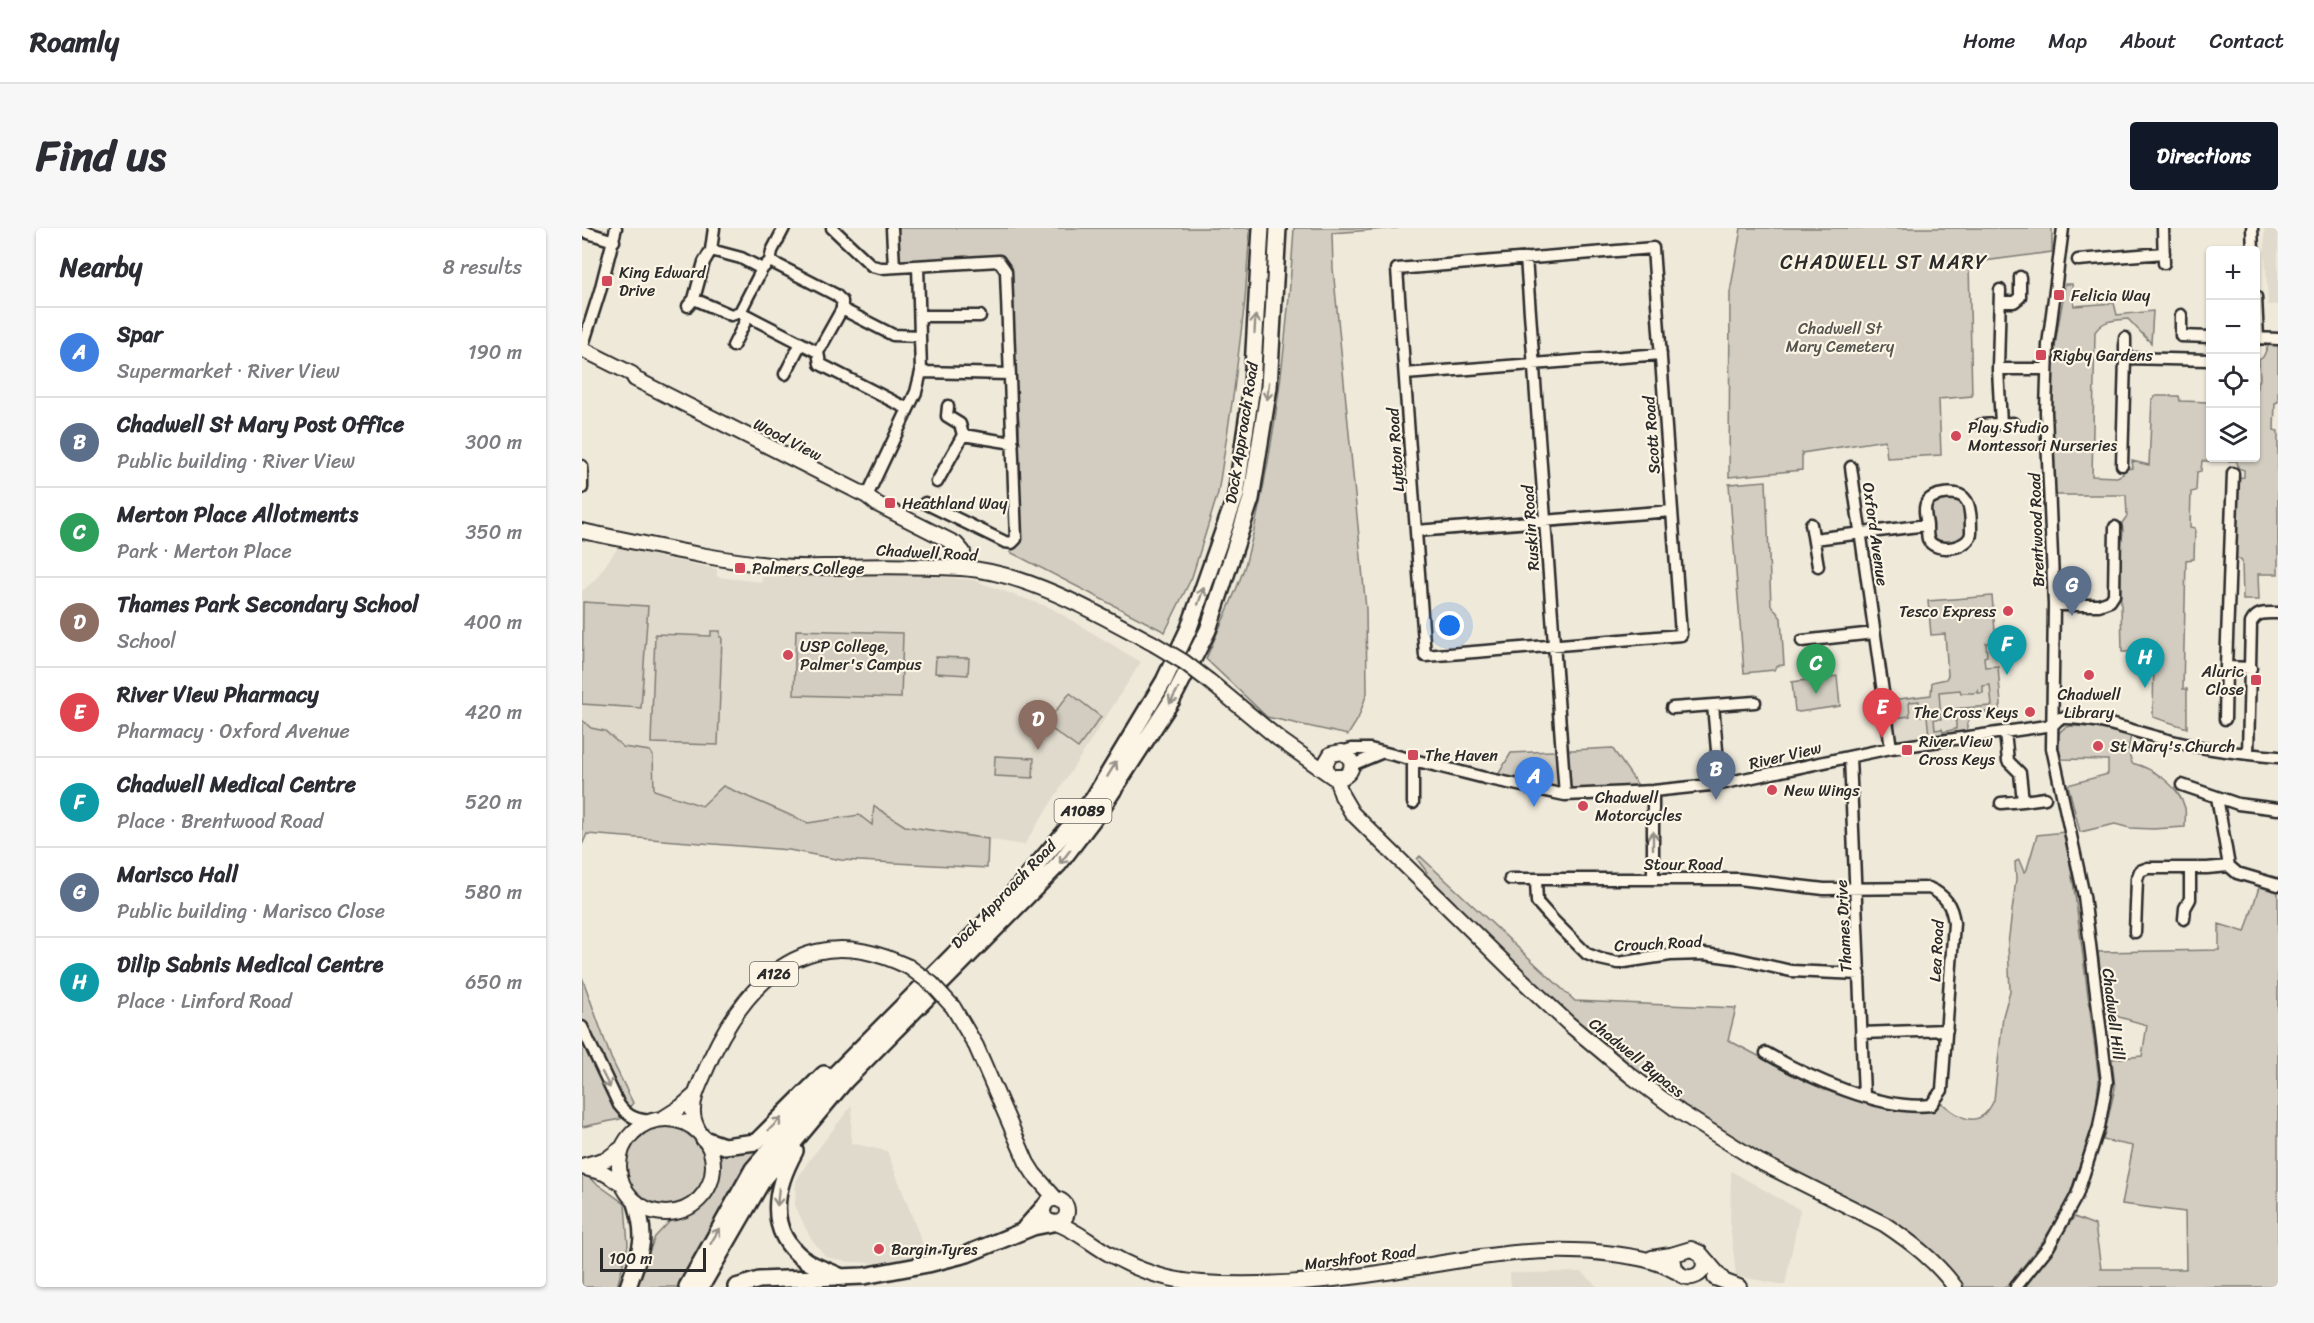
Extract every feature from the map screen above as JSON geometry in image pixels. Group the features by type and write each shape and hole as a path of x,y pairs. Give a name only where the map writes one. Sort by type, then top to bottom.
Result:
{"highway":[{"name":"Dock Approach Road","path":"687,1287 753,1169 837,1072 1004,904 1094,799 1164,681 1189,628 1236,495 1252,386 1261,228"},
{"name":"Dock Approach Road","path":"701,1287 764,1178 844,1081 1059,864 1101,809 1172,700 1208,630 1251,499 1269,387 1278,228"},
{"path":"843,1278 804,1259 788,1242 781,1228 777,1210 778,1188 797,1149 824,1120 923,1000"},
{"path":"702,1137 724,1146 756,1142 845,1052 903,1005"},
{"path":"628,1287 642,1243 643,1229 636,1203"},
{"path":"1018,1233 1047,1204"},
{"path":"736,1287 759,1280 843,1278 899,1270 949,1259 995,1244 1033,1227 1054,1223"}],"main road":[{"name":"Wood View","path":"585,352 632,374 635,380 867,496 956,544 963,552 962,568"},
{"name":"Chadwell Road","path":"582,531 710,557 782,567 962,568 1026,582 1094,611 1184,662 1294,750 1341,772"},
{"name":"Chadwell Road","path":"1294,750 1315,756 1335,754"},
{"path":"1335,754 1349,757 1341,772"},
{"name":"Chadwell Bypass","path":"1335,754 1325,764 1341,772 1352,813 1569,1024 1630,1075 1680,1112 1758,1161 1884,1224 1922,1251 1955,1287"},
{"name":"A126","path":"702,1137 694,1122 696,1094 710,1060 739,1011 759,987 792,962 816,952 841,948 879,954 909,967 932,984 953,1006 976,1046 1016,1143 1034,1174 1047,1204"},
{"name":"A126","path":"657,1120 681,1107 696,1094"},
{"path":"657,1120 683,1122 702,1137 712,1155 712,1173 707,1190 695,1204 679,1212 661,1214 643,1208 636,1203 621,1183 604,1173 582,1167 614,1156 637,1129 657,1120"},
{"path":"621,1183 618,1165 622,1148"},
{"path":"1063,1201 1068,1210 1064,1220 1054,1223 1044,1216 1047,1204 1063,1201"},
{"name":"Marshfoot Road","path":"1068,1210 1072,1220 1088,1240"},
{"name":"Marshfoot Road","path":"1054,1223 1088,1240 1127,1264 1160,1276 1222,1285 1340,1278 1521,1251 1581,1251 1644,1258 1659,1262 1685,1278 1708,1276 1738,1287"},
{"name":"Marshfoot Road","path":"1644,1258 1691,1249 1700,1253 1724,1281"},
{"path":"1676,1271 1674,1261 1678,1253"},
{"path":"1698,1276 1704,1263 1700,1253"},
{"name":"Chadwell Bypass","path":"1941,1271 1950,1287"}],"street":[{"path":"585,352 616,228"},
{"path":"714,228 711,250 704,262 691,303 731,315 744,314 818,352"},
{"path":"733,346 744,314 784,228"},
{"path":"832,228 872,266 894,267 999,261 1006,271 1016,539 1012,543 925,502"},
{"path":"892,228 894,267"},
{"name":"Brentwood Road","path":"2053,725 2054,605 2046,369 2063,228"},
{"path":"2077,260 2164,258 2163,228"},
{"path":"2252,228 2253,246"},
{"path":"582,231 614,241"},
{"name":"Scott Road","path":"1526,258 1653,248 1661,354 1681,634 1554,645"},
{"path":"711,250 766,265 836,295 842,301 842,309 818,352 820,364 908,409"},
{"name":"Lytton Road","path":"1526,258 1397,269 1425,656 1554,645"},
{"name":"Ruskin Road","path":"1526,258 1565,795"},
{"path":"867,496 916,392 921,372 918,266"},
{"path":"1980,425 2007,423 1998,369 2000,296 2014,302 2020,297 2020,277"},
{"path":"842,309 893,335 920,336"},
{"path":"2181,315 2181,336 2206,337"},
{"path":"920,316 980,316"},
{"path":"2122,465 2125,338"},
{"path":"2260,339 2278,339"},
{"path":"785,374 801,343"},
{"path":"1405,374 1661,354"},
{"path":"2125,358 2206,360"},
{"path":"1998,369 2046,369"},
{"path":"921,372 1010,374"},
{"path":"937,482 963,435 960,424 947,416 948,406"},
{"path":"963,435 1013,443"},
{"path":"582,466 582,488"},
{"name":"Oxford Avenue","path":"1851,467 1891,748"},
{"path":"2225,719 2233,473"},
{"path":"1956,494 1963,496 1967,501 1972,534 1970,540 1965,544 1940,548 1933,545 1928,539 1927,525 1925,506 1928,499 1956,494"},
{"path":"1416,531 1672,511"},
{"path":"1811,524 1818,566"},
{"path":"1814,539 1927,525"},
{"path":"2054,605 2099,605 2110,601 2114,595 2115,527"},
{"path":"2248,754 2251,623 2254,617 2261,613 2278,613"},
{"path":"1802,641 1875,633"},
{"path":"2226,667 2251,668"},
{"path":"1672,708 1755,702"},
{"path":"1713,705 1720,784"},
{"name":"River View","path":"1335,754 1359,748 1370,749 1565,795 1653,791 1720,784 1891,748 2053,725 2060,718 2090,719 2169,741 2278,757"},
{"name":"Chadwell Hill","path":"2016,1287 2049,1246 2077,1195 2100,1127 2107,1082 2084,896 2052,748 2053,725"},
{"path":"2005,732 2008,761 2020,773 2023,801"},
{"path":"1341,772 1381,753"},
{"name":"Thames Drive","path":"1850,757 1864,1095"},
{"path":"1410,799 1413,760"},
{"path":"2186,790 2238,804 2278,809"},
{"path":"1653,791 1653,879"},
{"path":"2217,797 2229,866 2237,873 2278,885"},
{"path":"2001,803 2045,798"},
{"path":"2135,932 2137,879 2140,872 2148,868 2190,869 2229,866"},
{"path":"2184,919 2185,908 2190,898 2190,869"},
{"name":"Stour Road","path":"1510,879 1739,879 1824,889 1856,890"},
{"name":"Crouch Road","path":"1536,880 1537,902 1587,954 1600,959 1618,963 1670,955 1704,954 1734,958 1791,971 1860,974"},
{"name":"Lea Road","path":"1856,890 1929,888 1940,892 1950,904 1954,923 1942,1090 1931,1106 1918,1107 1864,1095"},
{"path":"582,1027 619,1105 627,1114 639,1120 657,1120"},
{"path":"1861,1034 1947,1030"},
{"path":"1766,1053 1841,1089 1864,1095"}],"shaded area":[{"path":"2264,228 2278,228 2278,305 2268,305"},
{"name":"USP College, Palmer's Campus","path":"619,546 717,569 717,577 762,582 762,577 853,574 930,576 973,580 1051,608 1141,662 1024,845 904,826 874,807 872,826 859,815 808,823 723,786 702,807 654,790 653,756 650,751 623,748 605,731 591,728 582,720 582,591 595,580"},
{"path":"1992,596 2001,705 1999,709 1972,715 1967,723 1967,732 1897,741 1891,700 1931,695 1932,682 1946,679 1948,675 1945,634 1931,635 1928,601"},
{"path":"852,1105 851,1143 887,1151 927,1255 881,1263 850,1262 826,1257 810,1237 795,1206 796,1181"},
{"path":"1731,1171 1800,1210 1785,1285 1736,1276 1730,1224"},
{"path":"1582,1272 1598,1287 1511,1287 1510,1273"}],"green space":[{"path":"896,228 1250,228 1245,300 1218,493 1192,577 1165,632 1010,552 1020,543 1019,421 1014,380 1009,266 1003,258 901,263 897,259"},
{"path":"1294,228 1399,228 1332,233 1333,268 1366,609 1367,693 1358,719 1348,735 1267,717 1206,659 1246,562 1265,480 1288,312"},
{"name":"Chadwell St Mary Cemetery","path":"1741,228 2052,228 2052,252 1969,263 1972,396 1939,399 1941,455 1887,458 1885,440 1802,453 1802,470 1729,477 1730,293"},
{"path":"2065,284 2072,284 2074,306 2114,303 2117,315 2153,311 2151,343 2128,319 2105,323 2095,332 2092,476 2117,477 2123,474 2124,469 2133,468 2132,461 2149,465 2152,399 2156,396 2179,396 2180,401 2206,402 2206,461 2202,461 2201,471 2197,472 2196,491 2191,492 2190,527 2195,528 2194,559 2186,560 2183,689 2187,689 2187,728 2153,717 2154,652 2122,652 2120,557 2122,523 2127,516 2126,495 2056,495 2054,491 2052,384"},
{"path":"2270,342 2278,342 2278,402 2275,403 2274,430 2278,431 2278,574 2258,574 2259,600 2243,600 2242,561 2235,557 2237,478 2244,477 2244,470 2238,468 2237,462 2260,462 2260,359"},
{"path":"1766,481 1771,605 1781,618 1784,665 1776,666 1774,670 1744,673 1729,484"},
{"path":"1963,496 1970,540 1933,545 1928,499"},
{"path":"1992,596 1996,642 1986,643 1987,656 1984,657 1985,667 1998,666 2001,705 1999,709 1972,715 1967,723 1967,732 1929,736 1927,716 1920,716 1919,701 1909,702 1910,716 1894,718 1891,700 1931,695 1932,682 1946,679 1948,675 1945,634 1931,635 1928,601","holes":["1990,685 1992,706 1949,709 1950,719 1956,718 1956,729 1943,732 1942,729 1935,730 1934,719 1941,719 1939,692 1960,690 1961,693 1975,693 1978,690 1978,693 1983,693 1983,686"]},
{"path":"583,602 648,606 641,708 582,704"},
{"path":"796,630 903,633 901,698 794,695"},
{"path":"711,631 720,631 720,637 722,637 718,745 651,743 655,634 711,636"},
{"path":"936,657 969,658 968,675 935,673"},
{"path":"1837,676 1840,706 1795,711 1792,682"},
{"path":"1070,693 1101,717 1078,748 1045,724"},
{"path":"582,720 591,728 605,731 623,747 650,751 653,756 654,790 702,806 723,786 808,823 859,815 872,825 874,806 905,826 988,839 987,868 841,860 789,850 587,834 582,845"},
{"path":"2071,726 2110,728 2131,735 2128,750 2132,763 2156,773 2177,792 2185,808 2185,827 2153,829 2130,828 2115,824 2080,832 2068,785 2108,774 2108,760 2062,759 2058,734 2064,728"},
{"path":"1612,748 1642,791 1565,795 1495,780 1511,753"},
{"path":"995,756 1034,758 1033,778 994,776"},
{"path":"2065,832 2099,1080 2094,1123 2066,1205 2043,1241 2007,1287 1964,1287 1960,1281 1956,1283 1927,1249 1888,1219 1760,1157 1634,1072 1574,1021 1425,874 1427,872 1417,859 1420,856 1575,1001 1736,1008 1728,1040 1768,1061 1811,1078 1919,1107 1936,1098 1959,1116 1974,1119 1981,1117 1994,1100 2003,1016 2010,991 2008,944 2016,879 2015,862 2019,860 2024,872 2027,869 2037,835"},
{"path":"2260,884 2278,889 2278,1287 2025,1287 2074,1217 2095,1225 2101,1269 2186,1269 2185,1212 2122,1204 2133,1146 2103,1140 2115,1088 2112,1059 2142,1056 2147,1025 2105,1013 2098,952 2219,950 2219,924 2245,932"},
{"path":"582,977 611,1058 633,1103 620,1119 582,1127"},
{"path":"665,1124 681,1127 695,1136 704,1150 707,1166 704,1182 695,1196 681,1205 665,1208 649,1205 635,1196 626,1182 623,1166 626,1150 635,1136 649,1127"},
{"path":"760,1141 766,1143 684,1287 635,1287 655,1237 672,1219 702,1205 715,1189 718,1157 729,1150"},
{"path":"582,1173 625,1204 628,1245 617,1287 582,1287"}],"place":[{"name":"King Edward Drive","path":"607,281"},
{"name":"Felicia Way","path":"2059,295"},
{"name":"Rigby Gardens","path":"2041,355"},
{"name":"Play Studio Montessori Nurseries","path":"1956,436"},
{"name":"Heathland Way","path":"890,503"},
{"name":"Palmers College","path":"740,568"},
{"name":"Tesco Express","path":"2008,611"},
{"name":"Marisco Hall","path":"2072,616"},
{"name":"USP College, Palmer's Campus","path":"788,655"},
{"name":"Chadwell Medical Centre","path":"2007,675"},
{"name":"Chadwell Library","path":"2089,675"},
{"name":"Aluric Close","path":"2256,680"},
{"name":"Dilip Sabnis Medical Centre","path":"2145,688"},
{"name":"Merton Place Allotments","path":"1816,694"},
{"name":"The Cross Keys","path":"2030,712"},
{"name":"River View Pharmacy","path":"1882,738"},
{"name":"St Mary's Church","path":"2098,746"},
{"name":"Thames Park Secondary School","path":"1038,750"},
{"name":"River View Cross Keys","path":"1907,750"},
{"name":"The Haven","path":"1413,755"},
{"name":"New Wings","path":"1772,790"},
{"name":"Chadwell St Mary Post Office","path":"1716,800"},
{"name":"Chadwell Motorcycles","path":"1583,806"},
{"name":"Spar","path":"1534,807"},
{"name":"Bargin Tyres","path":"879,1249"}],"district":[{"name":"CHADWELL ST MARY","path":"1884,262"}]}
